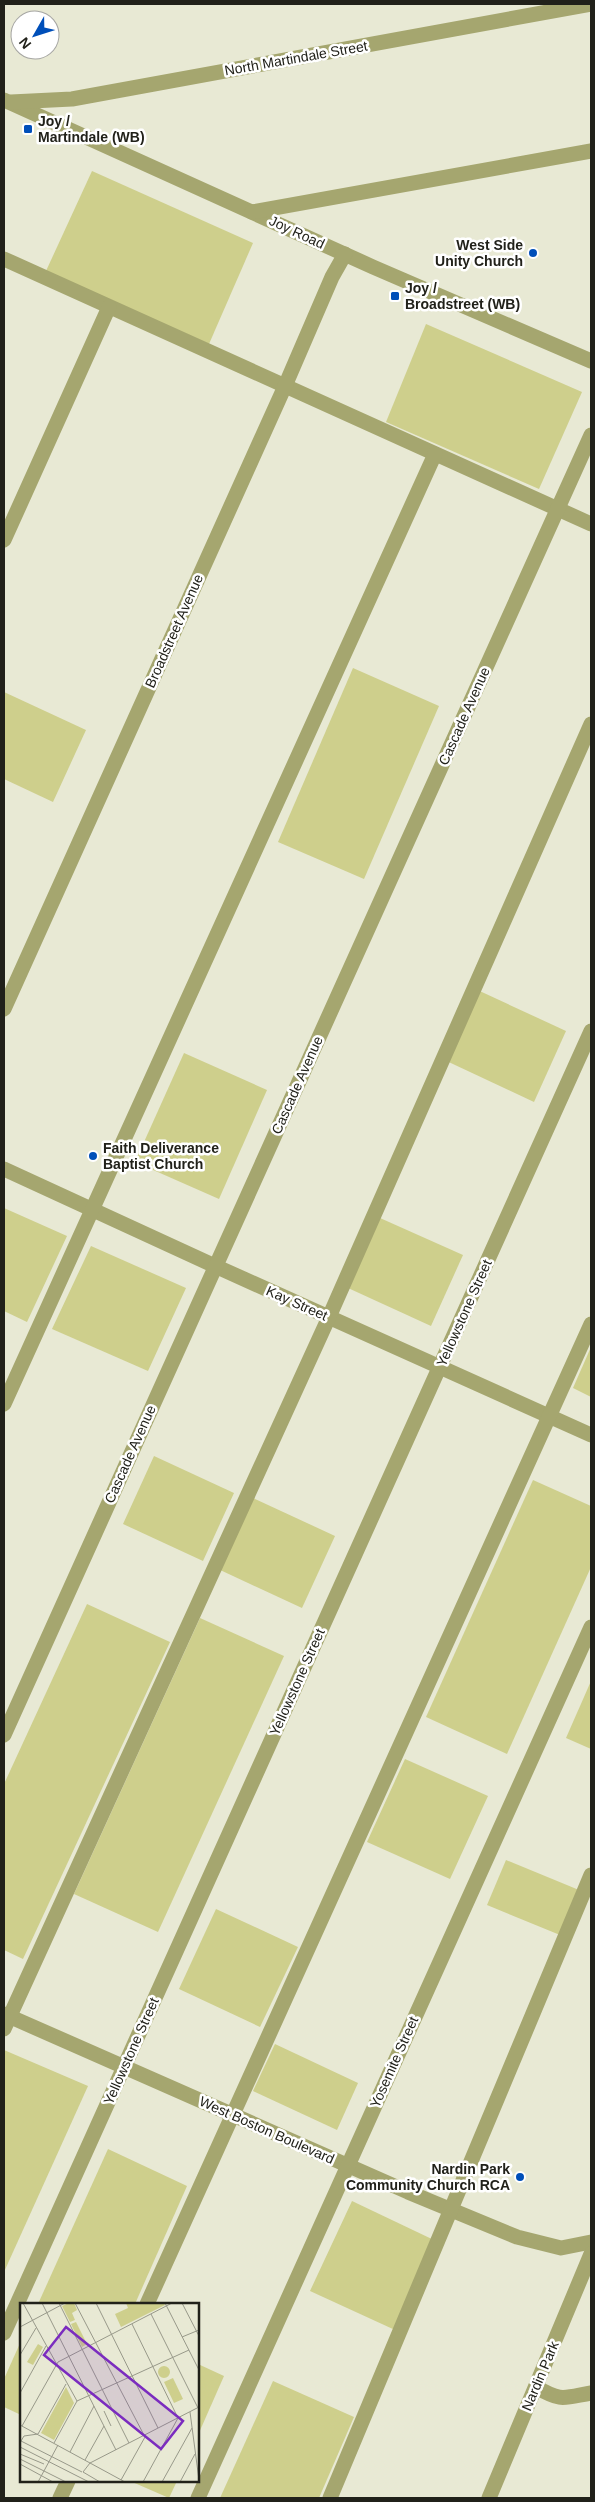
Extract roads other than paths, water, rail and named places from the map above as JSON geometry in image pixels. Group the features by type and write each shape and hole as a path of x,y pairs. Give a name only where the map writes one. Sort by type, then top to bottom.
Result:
{"street":[{"name":"North Martindale Street","path":"5,103 72,99 591,4"},
{"name":"Joy Road","path":"5,103 530,336 591,361"},
{"path":"252,212 591,151"},
{"name":"Broadstreet Avenue","path":"4,1009 285,386 332,277 345,254"},
{"path":"4,259 591,524"},
{"path":"4,540 109,307"},
{"name":"Cascade Avenue","path":"4,1735 591,435"},
{"path":"4,1404 435,454"},
{"path":"6,2020 329,1317 591,724"},
{"name":"Yellowstone Street","path":"4,2333 591,1031"},
{"name":"Kay Street","path":"4,1169 591,1435"},
{"path":"147,2303 551,1416 591,1324"},
{"name":"Yosemite Street","path":"198,2498 591,1627"},
{"path":"330,2498 591,1875"},
{"name":"West Boston Boulevard","path":"6,2020 124,2067 348,2166 451,2210 533,2242 561,2248 591,2242"},
{"name":"Nardin Park","path":"489,2498 591,2254"},
{"path":"536,2387 554,2397 561,2398 591,2393"},
{"path":"60,2498 68,2482"}],"place":[{"name":"Joy / Martindale (WB)","path":"28,129"},
{"name":"West Side Unity Church","path":"533,253"},
{"name":"Joy / Broadstreet (WB)","path":"395,296"},
{"name":"Faith Deliverance Baptist Church","path":"93,1156"},
{"name":"Nardin Park Community Church RCA","path":"520,2177"}]}
